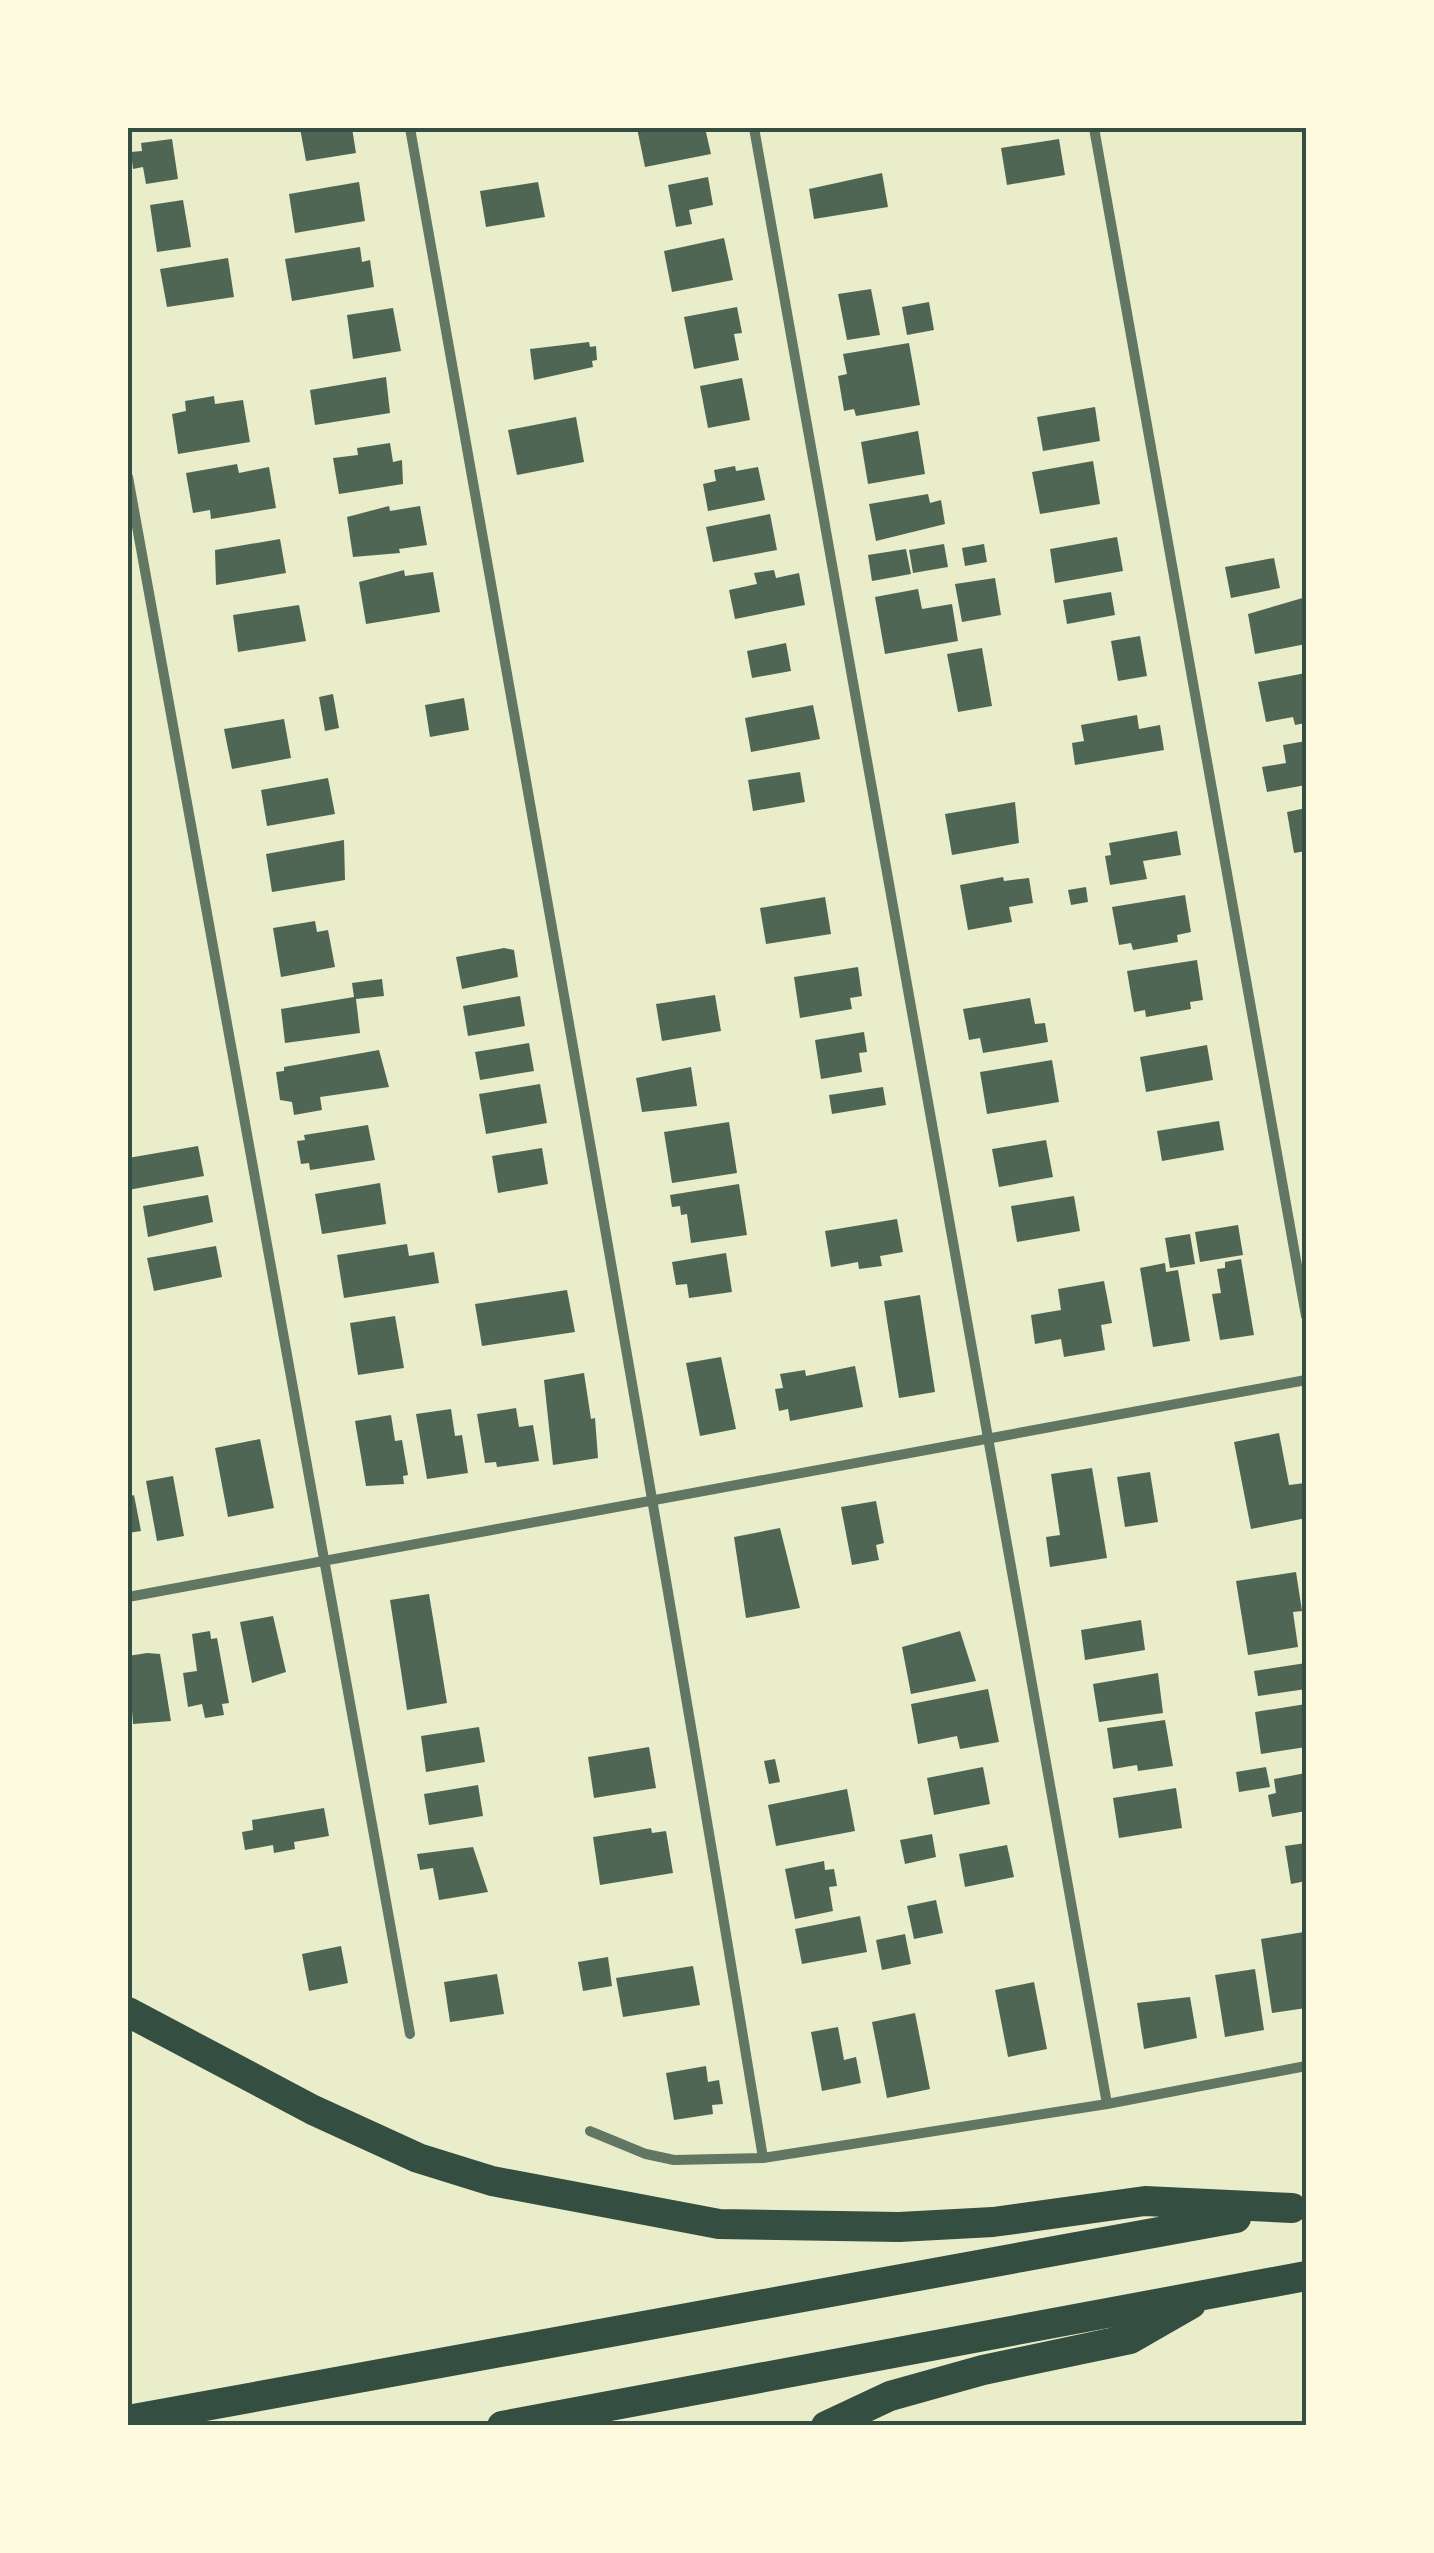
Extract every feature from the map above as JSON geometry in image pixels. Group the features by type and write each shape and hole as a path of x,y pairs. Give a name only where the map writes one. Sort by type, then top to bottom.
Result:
{"highway":[{"path":"128,2012 313,2110 418,2158 492,2181 719,2224 898,2226 993,2222 1146,2201 1300,2206"},
{"path":"128,2420 1300,2206"},
{"path":"502,2426 1306,2276"},
{"path":"826,2426 890,2396 983,2370 1130,2339 1210,2293"}],"street":[{"path":"410,128 655,1499 764,2158"},
{"path":"754,128 1106,2104"},
{"path":"1094,128 1306,1316"},
{"path":"128,477 410,2034"},
{"path":"128,1597 1306,1380"},
{"path":"590,2131 646,2154 674,2160 764,2158 1106,2104 1306,2066"}],"building":[{"path":"300,128 352,128 356,153 306,161"},
{"path":"637,128 705,128 711,154 645,167"},
{"path":"172,139 178,179 146,184 143,167 133,169 131,152 142,151 141,143"},
{"path":"1059,139 1065,175 1007,185 1001,148"},
{"path":"882,173 888,207 814,219 809,189"},
{"path":"708,177 713,205 689,210 692,224 676,227 668,185"},
{"path":"359,182 365,221 295,233 289,194"},
{"path":"538,182 545,217 486,227 480,191"},
{"path":"183,200 191,247 157,252 150,205"},
{"path":"724,238 733,280 672,292 664,251"},
{"path":"360,247 362,262 370,260 374,287 292,301 285,259"},
{"path":"228,258 234,297 167,307 160,269"},
{"path":"871,289 880,335 847,340 838,294"},
{"path":"929,302 934,330 907,335 902,307"},
{"path":"737,307 742,333 734,334 739,360 694,369 684,317"},
{"path":"393,308 401,351 353,359 347,315"},
{"path":"589,342 590,347 596,346 593,367 534,380 530,349"},
{"path":"909,343 920,405 856,416 854,409 844,411 838,376 847,374 843,354"},
{"path":"386,377 390,413 315,425 310,390"},
{"path":"742,378 750,420 708,428 700,386"},
{"path":"214,396 215,404 243,400 250,442 178,454 172,414 186,411 185,401"},
{"path":"1095,407 1100,441 1043,451 1037,417"},
{"path":"576,417 584,462 517,475 508,430"},
{"path":"918,431 925,474 868,484 861,442"},
{"path":"390,443 393,462 402,460 403,484 339,494 333,458 358,455 357,448"},
{"path":"1093,461 1100,504 1040,514 1032,472"},
{"path":"237,464 239,473 269,467 276,508 211,519 210,510 193,513 186,473"},
{"path":"735,466 736,471 758,467 765,500 708,511 703,484 716,481 714,470"},
{"path":"928,494 930,503 941,500 945,524 876,541 869,504"},
{"path":"389,506 390,511 420,506 427,545 399,549 400,553 353,557 347,517"},
{"path":"770,514 777,550 713,562 706,527"},
{"path":"1117,537 1123,571 1055,583 1050,549"},
{"path":"280,539 286,573 216,585 215,550"},
{"path":"944,544 948,567 913,573 909,550"},
{"path":"984,544 987,562 965,566 962,548"},
{"path":"906,549 911,574 872,581 868,555"},
{"path":"1274,558 1280,588 1231,598 1225,567"},
{"path":"404,570 405,576 433,572 440,612 366,624 359,582"},
{"path":"774,570 776,578 799,573 805,605 735,619 729,590 757,584 754,573"},
{"path":"995,578 1001,615 962,622 955,584"},
{"path":"918,589 922,609 952,604 958,641 885,654 875,597"},
{"path":"1111,592 1115,615 1067,624 1063,600"},
{"path":"1306,597 1306,644 1255,654 1248,614"},
{"path":"299,605 306,641 238,652 233,615"},
{"path":"1140,636 1147,676 1118,681 1111,641"},
{"path":"786,643 791,671 752,678 747,651"},
{"path":"982,648 992,706 958,712 947,654"},
{"path":"1306,673 1306,723 1295,725 1293,717 1266,722 1258,682"},
{"path":"333,694 339,728 325,731 319,697"},
{"path":"464,698 469,730 430,737 425,705"},
{"path":"813,705 820,739 751,752 745,718"},
{"path":"1137,715 1139,729 1160,725 1164,750 1075,765 1072,743 1084,741 1081,725"},
{"path":"284,719 291,758 232,769 224,729"},
{"path":"1306,741 1306,785 1267,792 1262,767 1286,763 1283,745"},
{"path":"800,772 805,802 753,811 748,780"},
{"path":"328,778 335,814 267,826 261,790"},
{"path":"1015,802 1019,843 952,855 945,814"},
{"path":"1306,808 1306,851 1294,853 1287,812"},
{"path":"1177,831 1181,855 1143,861 1147,879 1110,885 1105,856 1111,855 1109,843"},
{"path":"344,840 345,880 272,892 266,854"},
{"path":"1003,877 1004,881 1029,878 1033,903 1009,907 1012,922 968,930 960,885"},
{"path":"1086,887 1088,902 1071,905 1068,890"},
{"path":"1185,895 1191,932 1177,935 1178,942 1133,950 1131,943 1119,945 1112,907"},
{"path":"825,897 831,934 766,944 760,908"},
{"path":"315,921 317,932 328,930 335,967 281,977 273,928"},
{"path":"504,948 514,950 518,977 462,989 456,957"},
{"path":"1197,960 1203,1000 1190,1002 1191,1009 1146,1017 1145,1010 1134,1012 1127,971"},
{"path":"858,967 862,996 850,998 852,1009 800,1018 794,977"},
{"path":"382,979 384,996 356,999 360,1033 285,1043 281,1009 354,997 352,983"},
{"path":"715,995 721,1031 662,1041 656,1004"},
{"path":"520,996 525,1026 468,1036 463,1006"},
{"path":"1030,998 1035,1024 1045,1023 1048,1042 983,1053 980,1038 969,1040 963,1009"},
{"path":"864,1032 867,1052 859,1053 862,1072 821,1079 815,1040"},
{"path":"529,1043 534,1071 480,1080 475,1052"},
{"path":"1207,1045 1213,1080 1146,1092 1140,1057"},
{"path":"379,1050 389,1087 320,1097 322,1110 294,1115 292,1102 280,1100 276,1072 284,1071 284,1067"},
{"path":"1052,1060 1059,1102 987,1114 980,1072"},
{"path":"691,1067 697,1106 642,1112 636,1078"},
{"path":"540,1084 547,1123 486,1134 479,1094"},
{"path":"883,1087 886,1105 832,1114 829,1095"},
{"path":"1219,1121 1224,1150 1162,1161 1157,1131"},
{"path":"729,1122 737,1173 672,1183 664,1132"},
{"path":"368,1125 375,1160 310,1170 309,1163 301,1164 297,1141 305,1140 304,1135"},
{"path":"1046,1140 1053,1177 999,1187 992,1149"},
{"path":"198,1146 204,1176 128,1190 128,1158"},
{"path":"542,1148 548,1184 498,1193 492,1156"},
{"path":"380,1183 386,1224 322,1234 315,1194"},
{"path":"739,1184 747,1235 691,1243 687,1214 681,1215 680,1206 672,1207 670,1195"},
{"path":"208,1195 213,1222 148,1237 143,1206"},
{"path":"1074,1196 1080,1231 1017,1242 1011,1206"},
{"path":"897,1219 903,1252 880,1256 882,1266 859,1269 858,1262 831,1267 825,1231"},
{"path":"1238,1225 1243,1255 1200,1262 1195,1232"},
{"path":"1190,1234 1195,1264 1170,1268 1165,1238"},
{"path":"407,1244 409,1256 434,1252 439,1283 344,1298 337,1255"},
{"path":"216,1246 222,1277 154,1291 147,1258"},
{"path":"726,1253 732,1292 689,1298 687,1284 676,1285 672,1262"},
{"path":"1241,1259 1254,1335 1220,1340 1212,1294 1221,1293 1217,1269 1225,1268 1225,1262"},
{"path":"1165,1263 1166,1272 1178,1270 1190,1341 1153,1347 1140,1268"},
{"path":"1104,1281 1112,1323 1101,1325 1105,1350 1064,1357 1061,1339 1035,1344 1031,1315 1061,1310 1058,1289"},
{"path":"567,1290 575,1332 482,1346 475,1304"},
{"path":"920,1295 935,1392 899,1398 884,1301"},
{"path":"395,1316 404,1368 358,1375 350,1323"},
{"path":"721,1357 736,1429 700,1436 686,1363"},
{"path":"855,1366 863,1407 790,1421 788,1409 779,1411 775,1389 783,1388 780,1374 805,1370 806,1376"},
{"path":"584,1373 591,1419 595,1418 598,1458 553,1465 544,1380"},
{"path":"516,1408 519,1427 533,1425 539,1461 497,1467 496,1462 485,1463 477,1414"},
{"path":"451,1409 455,1436 462,1435 468,1473 427,1479 416,1414"},
{"path":"391,1415 395,1441 402,1440 408,1475 403,1476 404,1484 366,1486 355,1421"},
{"path":"1279,1433 1289,1485 1305,1483 1306,1518 1251,1529 1234,1442"},
{"path":"260,1439 274,1508 228,1517 215,1448"},
{"path":"1092,1468 1107,1558 1050,1567 1046,1537 1060,1535 1051,1474"},
{"path":"1150,1472 1158,1522 1125,1527 1117,1477"},
{"path":"173,1476 184,1536 157,1541 146,1481"},
{"path":"134,1495 141,1531 128,1533 128,1497"},
{"path":"876,1501 884,1543 876,1545 879,1560 852,1565 841,1507"},
{"path":"780,1528 800,1608 746,1618 734,1537"},
{"path":"1296,1572 1302,1611 1293,1612 1298,1647 1248,1655 1236,1581"},
{"path":"429,1594 447,1703 407,1710 390,1600"},
{"path":"273,1616 286,1672 252,1683 240,1622"},
{"path":"1141,1620 1145,1650 1085,1660 1081,1630"},
{"path":"210,1631 211,1639 217,1638 229,1703 222,1704 224,1715 205,1718 202,1704 188,1707 183,1673 197,1671 192,1634"},
{"path":"960,1631 976,1681 911,1694 902,1647"},
{"path":"160,1654 171,1721 133,1724 128,1656"},
{"path":"1306,1663 1306,1689 1258,1696 1254,1671"},
{"path":"1158,1673 1163,1713 1099,1722 1093,1684"},
{"path":"988,1689 999,1742 960,1749 957,1736 918,1744 911,1704"},
{"path":"1306,1704 1306,1747 1261,1754 1255,1712"},
{"path":"1165,1720 1173,1766 1138,1771 1137,1765 1113,1769 1107,1728"},
{"path":"479,1727 485,1762 426,1772 421,1736"},
{"path":"649,1747 656,1788 594,1798 588,1757"},
{"path":"775,1759 780,1782 769,1784 764,1761"},
{"path":"983,1767 990,1804 934,1815 927,1778"},
{"path":"1266,1767 1270,1787 1239,1792 1236,1772"},
{"path":"1306,1773 1306,1811 1272,1817 1268,1795 1276,1793 1274,1779"},
{"path":"478,1785 483,1816 429,1825 424,1794"},
{"path":"1176,1788 1182,1828 1119,1838 1113,1798"},
{"path":"847,1789 855,1831 776,1846 768,1805"},
{"path":"324,1808 329,1836 294,1842 295,1849 274,1853 273,1845 245,1850 242,1832 253,1830 252,1820"},
{"path":"651,1828 652,1833 666,1831 673,1873 600,1885 593,1837"},
{"path":"932,1834 936,1857 905,1864 900,1840"},
{"path":"1306,1843 1306,1881 1291,1884 1285,1846"},
{"path":"1007,1845 1014,1877 965,1887 959,1854"},
{"path":"473,1847 488,1892 439,1900 433,1868 420,1870 417,1854"},
{"path":"824,1861 825,1870 834,1869 837,1886 829,1887 833,1911 795,1919 785,1869"},
{"path":"936,1900 943,1933 914,1939 907,1906"},
{"path":"860,1916 867,1952 802,1964 795,1929"},
{"path":"1304,1932 1306,2008 1272,2013 1261,1939"},
{"path":"905,1934 911,1964 882,1970 876,1940"},
{"path":"341,1946 348,1983 309,1991 302,1954"},
{"path":"608,1957 612,1986 583,1991 578,1962"},
{"path":"693,1966 700,2005 623,2017 616,1978"},
{"path":"1255,1969 1264,2030 1225,2037 1215,1975"},
{"path":"497,1974 504,2014 450,2022 444,1982"},
{"path":"1034,1982 1047,2049 1008,2057 995,1990"},
{"path":"1190,1997 1197,2038 1144,2049 1137,2003"},
{"path":"915,2013 930,2089 887,2098 872,2022"},
{"path":"838,2027 844,2060 856,2057 861,2083 822,2091 811,2032"},
{"path":"706,2066 708,2082 719,2080 723,2104 712,2105 713,2114 674,2120 666,2073"}]}
